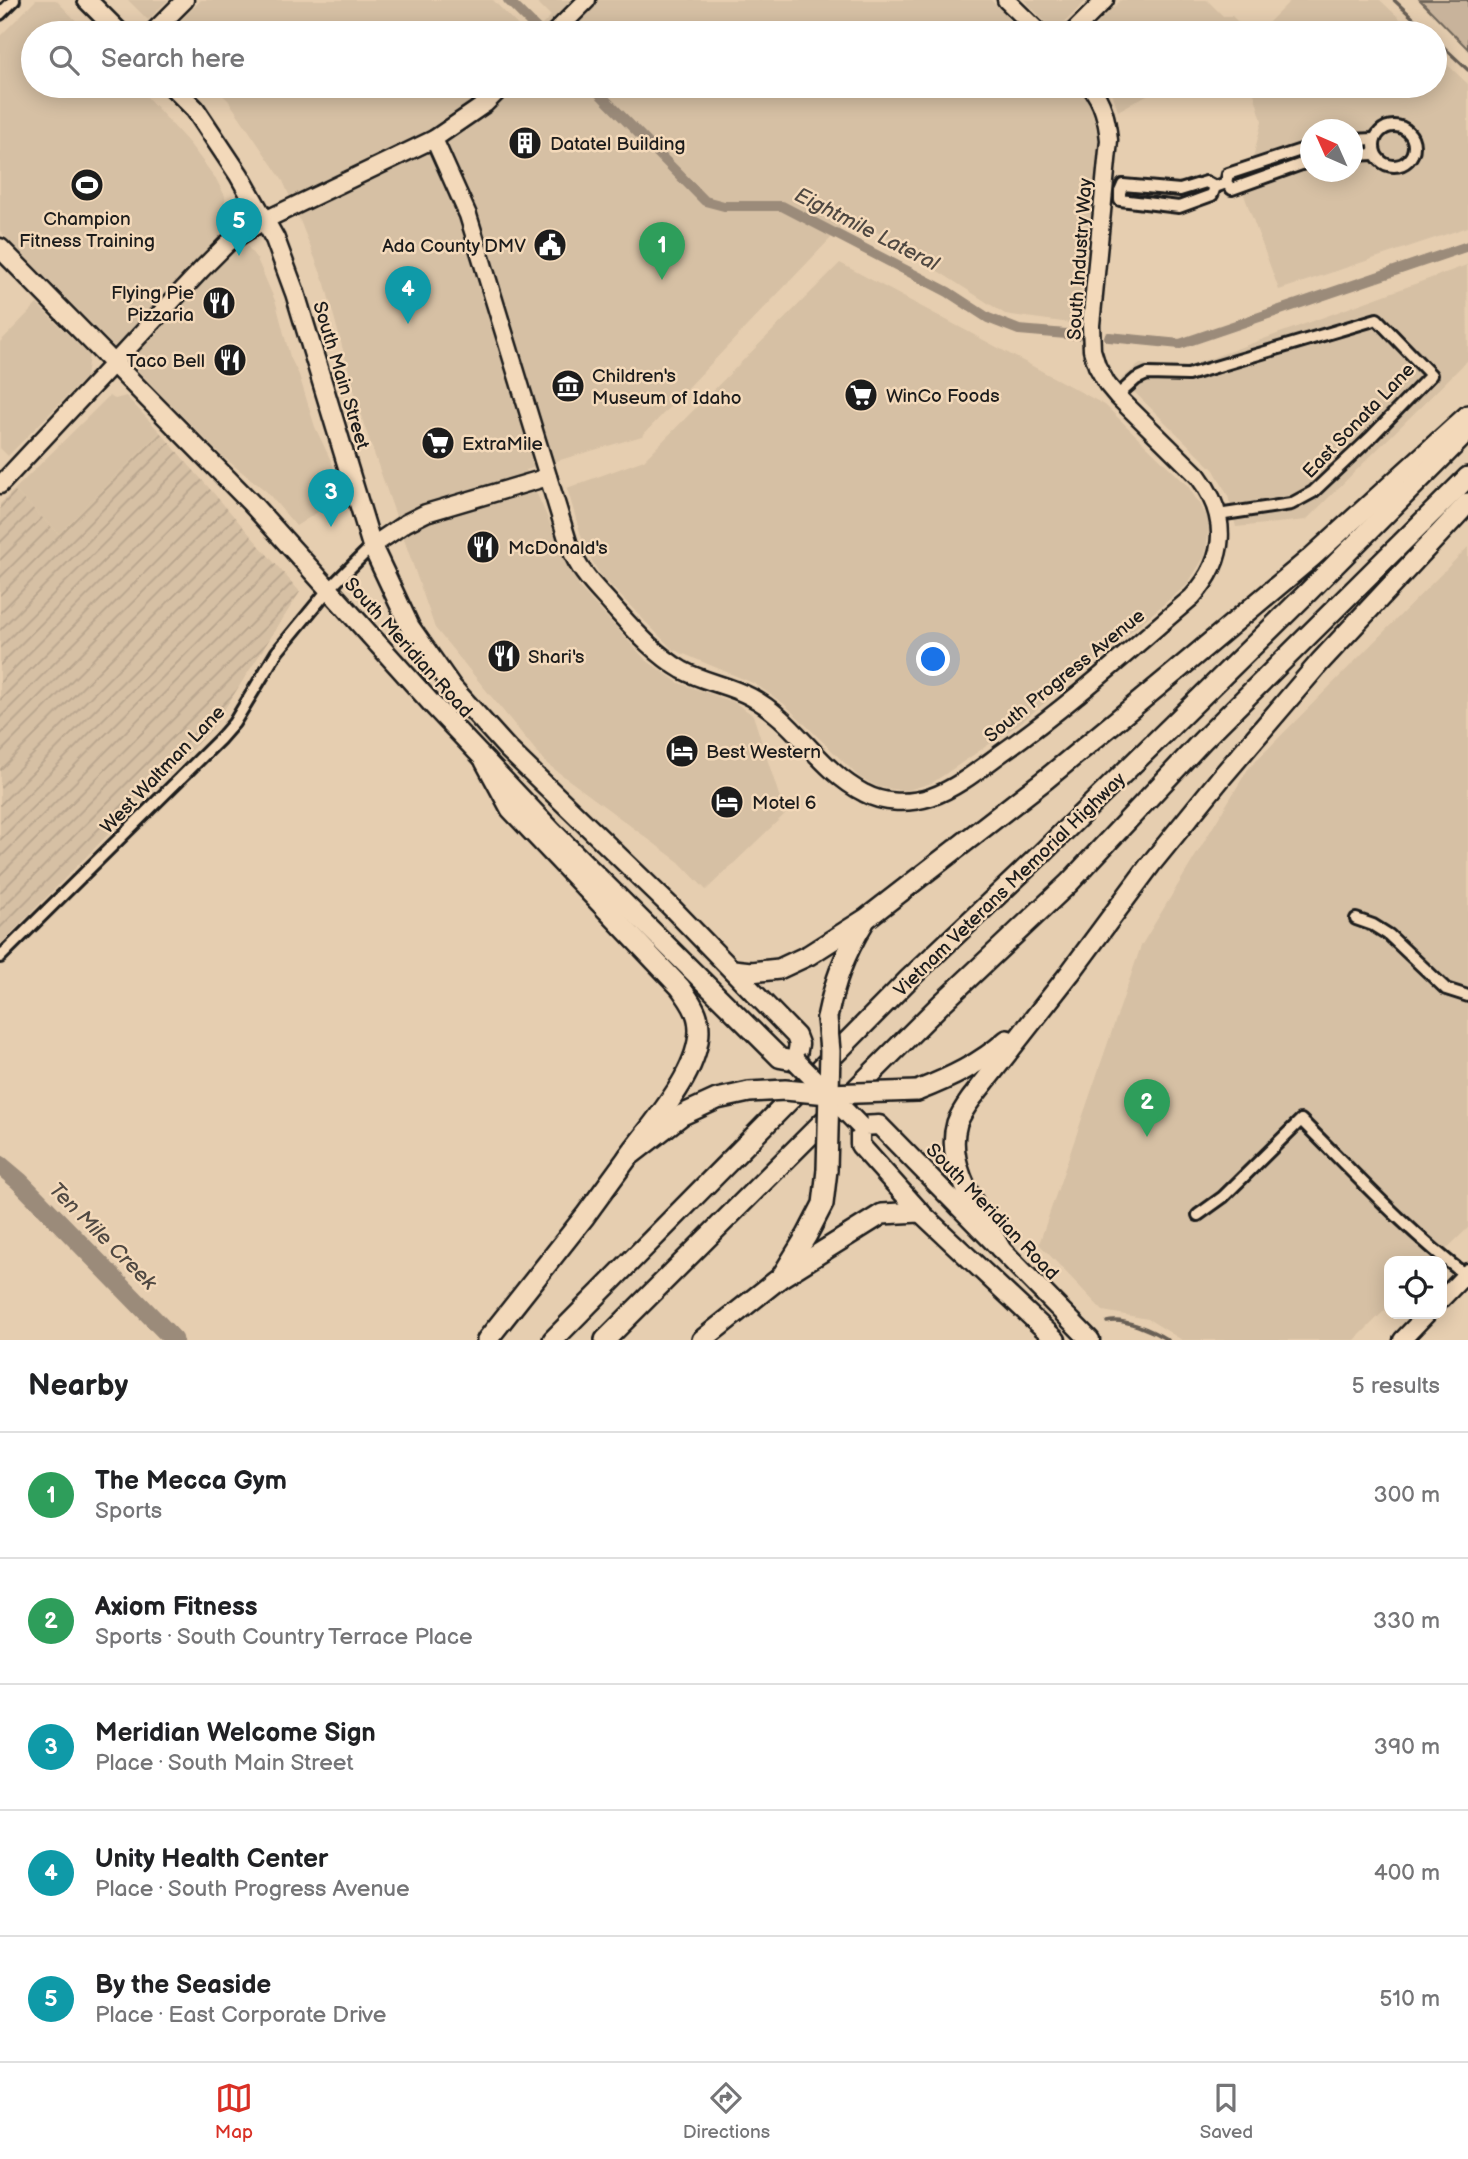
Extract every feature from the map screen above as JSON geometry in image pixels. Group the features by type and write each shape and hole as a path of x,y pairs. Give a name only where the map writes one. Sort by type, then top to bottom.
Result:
{"highway":[{"path":"733,970 751,972 779,969 809,955 867,918 1046,779 1312,558 1468,415"},
{"name":"Vietnam Veterans Memorial Highway","path":"553,1340 909,979 1040,855 1468,431"},
{"name":"Vietnam Veterans Memorial Highway","path":"605,1340 941,1004 1069,883 1212,732 1468,477"},
{"path":"1000,1248 967,1189 957,1165 954,1144 958,1122 971,1099 1042,1010 1150,865 1220,779 1320,662 1468,503"},
{"path":"485,761 511,809 681,987 698,1020 699,1044 690,1072 585,1216 487,1340"},
{"path":"780,1278 807,1235 822,1204 827,1170 830,1051 827,1018 835,982 849,947 867,918"},
{"path":"628,1157 682,1115 717,1099 749,1092 785,1090 828,1094 917,1091 951,1078 990,1055 1042,1010"},
{"path":"702,1340 780,1278 882,1214 920,1212"}],"main road":[{"path":"87,0 108,21"},
{"name":"South Main Street","path":"184,98 195,109 239,175 275,239 295,293 372,546 410,627 452,687"},
{"name":"South Meridian Road","path":"0,248 252,503 328,590 554,833 780,1058 796,1060 860,1126 860,1145 920,1212 1056,1340"},
{"path":"328,590 372,620 477,736 509,749"},
{"name":"South Meridian Road","path":"452,687 509,749 670,906 796,1036 799,1044 796,1060"},
{"name":"South Meridian Road","path":"860,1126 879,1125 1090,1340"}],"street":[{"path":"0,14 14,0"},
{"path":"164,21 185,0"},
{"path":"566,21 587,0"},
{"path":"1006,0 1028,21"},
{"path":"1084,21 1105,0"},
{"path":"0,485 228,243 265,220 434,139 474,113 490,98"},
{"name":"South Industry Way","path":"1099,98 1107,119 1113,191 1091,339 1097,366 1117,396 1208,489 1218,516 1219,540 1213,565 1192,597"},
{"path":"1363,139 1374,138 1383,128 1397,125 1409,132 1414,144 1411,157 1400,165 1388,166 1375,154 1374,138"},
{"name":"South Progress Avenue","path":"434,139 468,215 576,562 588,580 650,645 681,669 762,703 841,778 864,794 883,800 904,802 931,797 974,773 1052,717 1192,597"},
{"path":"1226,183 1228,174 1300,151"},
{"path":"1363,155 1375,154"},
{"path":"1226,183 1232,189 1300,165"},
{"path":"1215,187 1212,195 1179,206 1121,200 1113,191 1123,186 1180,190 1206,182 1215,187 1226,183"},
{"name":"East Sonata Lane","path":"1117,396 1136,379 1147,374 1188,375 1377,319 1432,375 1313,492 1291,504 1218,516"},
{"path":"372,546 426,513 548,477"},
{"name":"West Waltman Lane","path":"0,957 220,739 234,723 277,652 328,590 372,546"},
{"path":"1356,919 1390,935 1446,989 1468,996"},
{"path":"1198,1215 1223,1197 1301,1120 1408,1227 1467,1275 1447,1294"},
{"path":"1402,1340 1422,1319"}],"shaded area":[{"path":"36,0 56,0 76,21 21,21 21,98 148,98 189,143 216,179 225,196 227,220 257,259 276,303 290,357 343,496 296,526 266,491 223,457 0,231 0,36"},
{"path":"128,0 168,0 148,20"},
{"path":"201,0 493,0 513,21 181,21"},
{"path":"535,0 991,0 1012,21 546,21 551,16"},
{"path":"1024,0 1087,0 1066,21 1044,21"},
{"path":"1121,0 1207,0 1223,16 1232,16 1237,21 1100,21"},
{"path":"1291,0 1380,0 1402,21 1270,21"},
{"path":"1420,0 1468,0 1468,49 1447,28 1447,21 1441,21"},
{"path":"1447,64 1468,84 1468,227 1279,290 1244,195 1262,121 1255,98 1447,98"},
{"path":"226,98 1089,98 1100,143 1077,324 1005,314 852,216 642,436 526,470 579,587 646,660 679,683 734,702 753,715 785,814 706,890 679,862 546,763 435,628 362,419 325,284 283,181"},
{"path":"1114,98 1141,98 1118,111"},
{"path":"840,263 1105,405 1188,486 1210,521 1205,556 1187,585 1019,724 932,783 905,791 878,787 859,777 784,704 755,684 672,649 600,575 585,549 567,488 644,460"},
{"path":"1467,265 1468,360 1306,520 1236,527 1228,496 1214,470 1121,379 1140,364 1184,368"},
{"path":"37,304 89,355 86,377 8,456 0,448 0,342"},
{"path":"109,396 115,399 126,396 160,432 59,534 14,490"},
{"path":"160,432 300,592 211,730 0,944 0,504 14,490 59,534"},
{"path":"1468,547 1468,1228 1439,1256 1384,1256 1384,1311 1355,1340 1182,1340 1148,1319 1103,1311 1039,1244 1141,946 1248,769"}],"waterway":[{"name":"Eightmile Lateral","path":"508,0 529,21"},
{"path":"1394,0 1416,21"},
{"path":"1447,50 1468,70"},
{"name":"Eightmile Lateral","path":"604,98 705,201 724,206 782,206 948,292 988,318 1019,330 1078,335"},
{"name":"Eightmile Lateral","path":"1109,337 1180,344 1468,246"},
{"name":"Ten Mile Creek","path":"0,1165 19,1181 174,1340"},
{"name":"Ten Mile Creek","path":"1107,1322 1129,1323 1168,1340"}],"place":[{"name":"Datatel Building","path":"525,143"},
{"name":"Champion Fitness Training","path":"87,185"},
{"name":"Ada County DMV","path":"550,245"},
{"name":"By the Seaside","path":"239,256"},
{"name":"The Mecca Gym","path":"662,280"},
{"name":"Flying Pie Pizzaria","path":"219,303"},
{"name":"Unity Health Center","path":"408,324"},
{"name":"Taco Bell","path":"230,360"},
{"name":"Children's Museum of Idaho","path":"568,386"},
{"name":"WinCo Foods","path":"861,395"},
{"name":"ExtraMile","path":"438,443"},
{"name":"Meridian Welcome Sign","path":"331,527"},
{"name":"McDonald's","path":"483,547"},
{"name":"Shari's","path":"504,656"},
{"name":"Best Western","path":"682,751"},
{"name":"Motel 6","path":"727,802"},
{"name":"Axiom Fitness","path":"1147,1137"}]}
